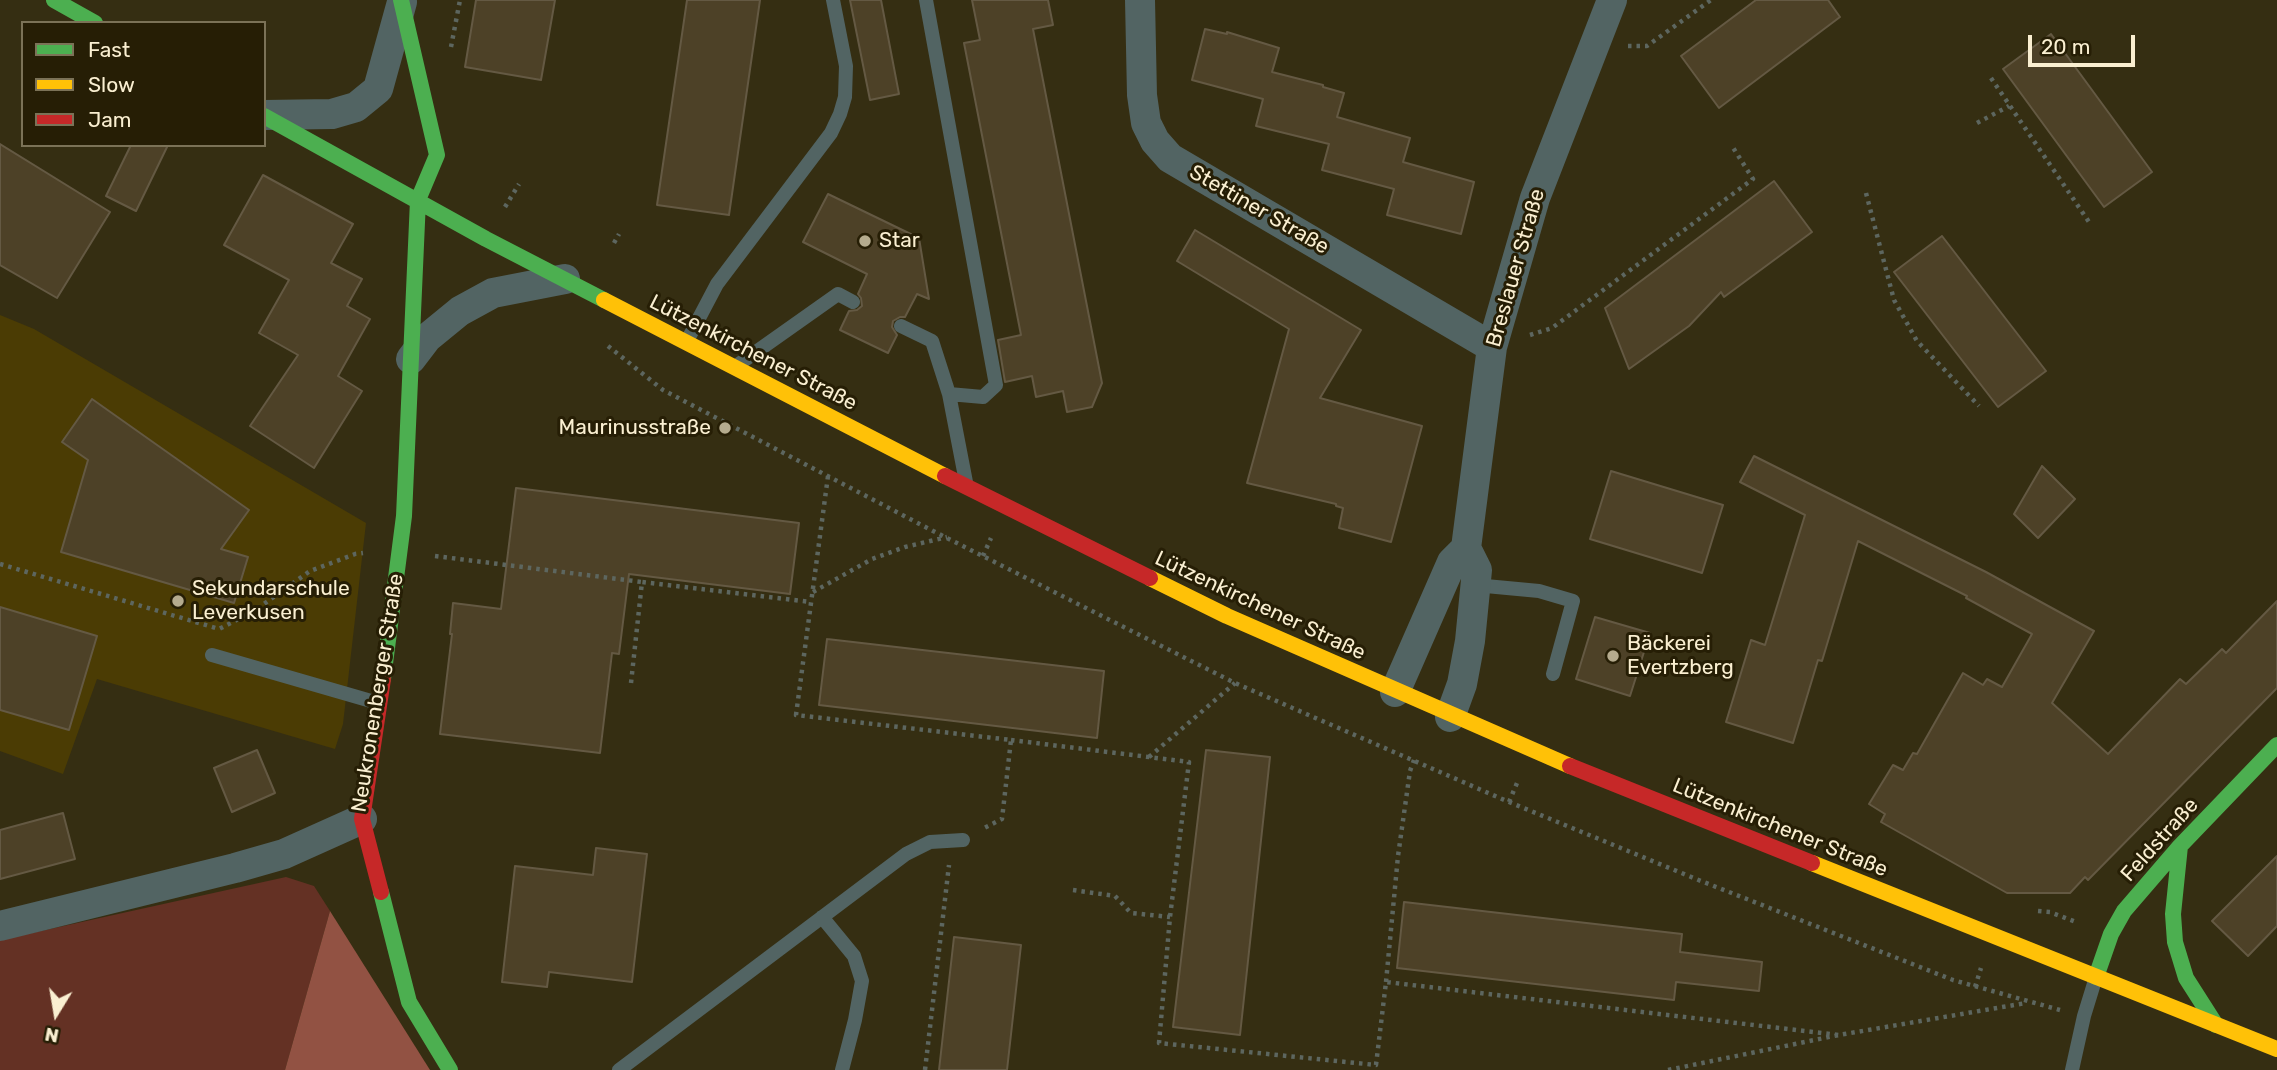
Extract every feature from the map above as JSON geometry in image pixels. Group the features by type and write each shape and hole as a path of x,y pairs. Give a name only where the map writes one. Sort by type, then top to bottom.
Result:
{"main road":[{"path":"54,0 91,21"},
{"path":"401,1 437,155 418,200"},
{"name":"Lützenkirchener Straße","path":"266,117 486,239 1227,616 1450,717 1530,750 2277,1049"},
{"name":"Neukronenberger Straße","path":"362,819 404,516 418,200"},
{"name":"Feldstraße","path":"2096,977 2111,934 2124,911 2180,846 2277,745"},
{"path":"362,819 409,1002 450,1070"},
{"path":"2180,846 2173,914 2175,942 2186,978 2216,1025"}],"street":[{"name":"Stettiner Straße","path":"1140,0 1142,95 1146,123 1155,141 1170,158 1492,347"},
{"name":"Breslauer Straße","path":"1450,717 1462,684 1470,641 1477,570 1466,548 1492,347 1535,198 1612,0"},
{"path":"266,116 332,114 356,107 378,89 401,1"},
{"path":"411,359 435,331 460,311 493,293 565,279"},
{"name":"Breslauer Straße","path":"1395,692 1452,562 1466,548"},
{"name":"Neukronenberger Straße","path":"0,926 235,869 284,854 362,819"}],"lane":[{"path":"686,342 718,284 831,133 841,114 845,97 846,66 833,0"},
{"path":"926,0 996,385 983,397 948,394"},
{"path":"734,367 838,294 853,302"},
{"path":"901,326 932,341 948,394 967,486"},
{"path":"1475,585 1539,591 1573,601 1553,674"},
{"path":"212,655 380,704"},
{"path":"619,1070 906,854 930,842 957,839"},
{"path":"822,917 853,956 862,981 842,1070"},
{"path":"2071,1070 2096,977"}],"path":[{"path":"1592,46 1647,46 1710,0"},
{"path":"1991,78 2090,222"},
{"path":"1976,123 2009,106"},
{"path":"1492,347 1552,328 1752,179 1732,146"},
{"path":"1866,193 1894,300 1917,341 1979,406"},
{"path":"614,243 619,234"},
{"path":"607,346 672,398 1235,683 1654,862 1953,981 2027,1003 1839,1035 1668,1070"},
{"path":"828,476 796,715 1189,762 1158,1042 1376,1067 1398,856 1409,771 1413,760"},
{"path":"812,592 872,559 905,547 947,537"},
{"path":"0,564 219,629 254,611 310,570 355,554 400,551 811,601"},
{"path":"631,683 642,582"},
{"path":"1149,757 1235,683"},
{"path":"925,1070 957,839 1002,819 1011,740"},
{"path":"1073,890 1115,896 1131,912 1170,917"},
{"path":"1386,982 1839,1035"}],"shaded area":[{"name":"Sekundarschule Leverkusen","path":"0,315 34,329 366,523 343,724 335,749 97,679 63,774 0,751"},
{"path":"286,877 314,886 330,911 285,1070 0,1070 0,940"},
{"path":"330,911 430,1070 285,1070"}],"building":[{"path":"476,0 555,0 541,80 465,67"},
{"path":"687,0 760,0 729,215 657,205"},
{"path":"850,0 881,0 899,94 870,100"},
{"path":"972,0 1048,0 1053,25 1033,29 1102,383 1092,407 1067,412 1063,391 1036,397 1032,376 1005,382 998,340 1021,335 964,43 980,40"},
{"path":"1756,0 1828,0 1840,17 1719,108 1681,56"},
{"path":"1205,29 1227,32 1279,48 1272,72 1344,93 1337,117 1410,138 1403,162 1474,182 1461,234 1387,215 1394,189 1322,170 1329,144 1256,126 1263,99 1192,80"},
{"path":"2051,34 2152,172 2104,207 2003,69"},
{"path":"0,144 110,212 57,298 0,265"},
{"path":"130,147 167,147 136,211 106,196"},
{"path":"263,175 353,224 331,263 362,279 347,306 370,319 338,376 362,391 314,468 250,426 298,355 259,333 289,280 224,245"},
{"path":"1774,181 1812,232 1724,297 1721,292 1689,326 1629,369 1605,308"},
{"path":"828,194 919,238 929,299 917,294 905,317 893,321 892,327 897,335 888,353 840,330 849,311 862,306 858,294 867,274 803,242"},
{"path":"1195,230 1361,330 1320,398 1422,426 1391,542 1339,528 1343,508 1336,504 1247,483 1289,329 1177,261"},
{"path":"1942,236 2046,371 1998,407 1894,272"},
{"path":"92,399 249,510 221,549 248,557 234,603 61,552 88,460 62,442"},
{"path":"1754,456 1986,572 2094,631 2052,703 2108,754 2180,679 2186,684 2222,649 2226,653 2277,601 2277,688 2088,880 2085,877 2070,893 2007,893 1881,822 1885,814 1869,804 1893,765 1903,770 1913,753 1917,754 1963,673 1983,685 1987,679 2002,687 2032,634 1966,598 1967,596 1858,541 1822,661 1818,660 1793,743 1726,722 1751,640 1765,645 1805,515 1740,482"},
{"path":"2042,466 2075,499 2038,538 2014,514"},
{"path":"1611,471 1723,505 1702,573 1590,539"},
{"path":"516,488 799,523 790,594 629,574 619,654 612,653 600,753 440,734 453,603 501,609"},
{"path":"0,607 97,636 69,730 0,710"},
{"name":"Bäckerei Evertzberg","path":"1595,617 1650,633 1630,696 1576,679"},
{"path":"827,639 1104,671 1097,738 819,705"},
{"path":"257,750 275,793 232,812 214,768"},
{"path":"1206,750 1270,757 1240,1035 1173,1027"},
{"path":"63,813 75,859 0,879 0,830"},
{"path":"596,848 647,854 632,982 549,972 547,987 502,982 515,866 593,875"},
{"path":"2277,856 2277,926 2248,956 2212,921"},
{"path":"1404,902 1682,934 1680,952 1762,962 1759,991 1676,982 1674,1000 1397,968"},
{"path":"954,937 1021,945 1007,1070 939,1070"}],"traffic: fast":[{"path":"54,0 91,21"},
{"path":"383,679 404,516 418,200 437,155 401,0"},
{"path":"266,117 486,239 604,300"},
{"path":"2096,977 2111,934 2124,911 2180,846 2277,745"},
{"path":"2180,846 2173,914 2175,942 2186,978 2216,1025"},
{"path":"381,892 409,1002 450,1070"}],"traffic: slow":[{"path":"604,300 945,476"},
{"path":"1150,578 1227,616 1570,766"},
{"path":"1812,863 2277,1049"}],"traffic: jam":[{"path":"945,476 1150,578"},
{"path":"381,892 362,819 383,679"},
{"path":"1570,766 1812,863"}],"place":[{"name":"Star","path":"865,241"},
{"name":"Maurinusstraße","path":"725,428"},
{"name":"Sekundarschule Leverkusen","path":"178,601"},
{"name":"Bäckerei Evertzberg","path":"1613,656"}]}
